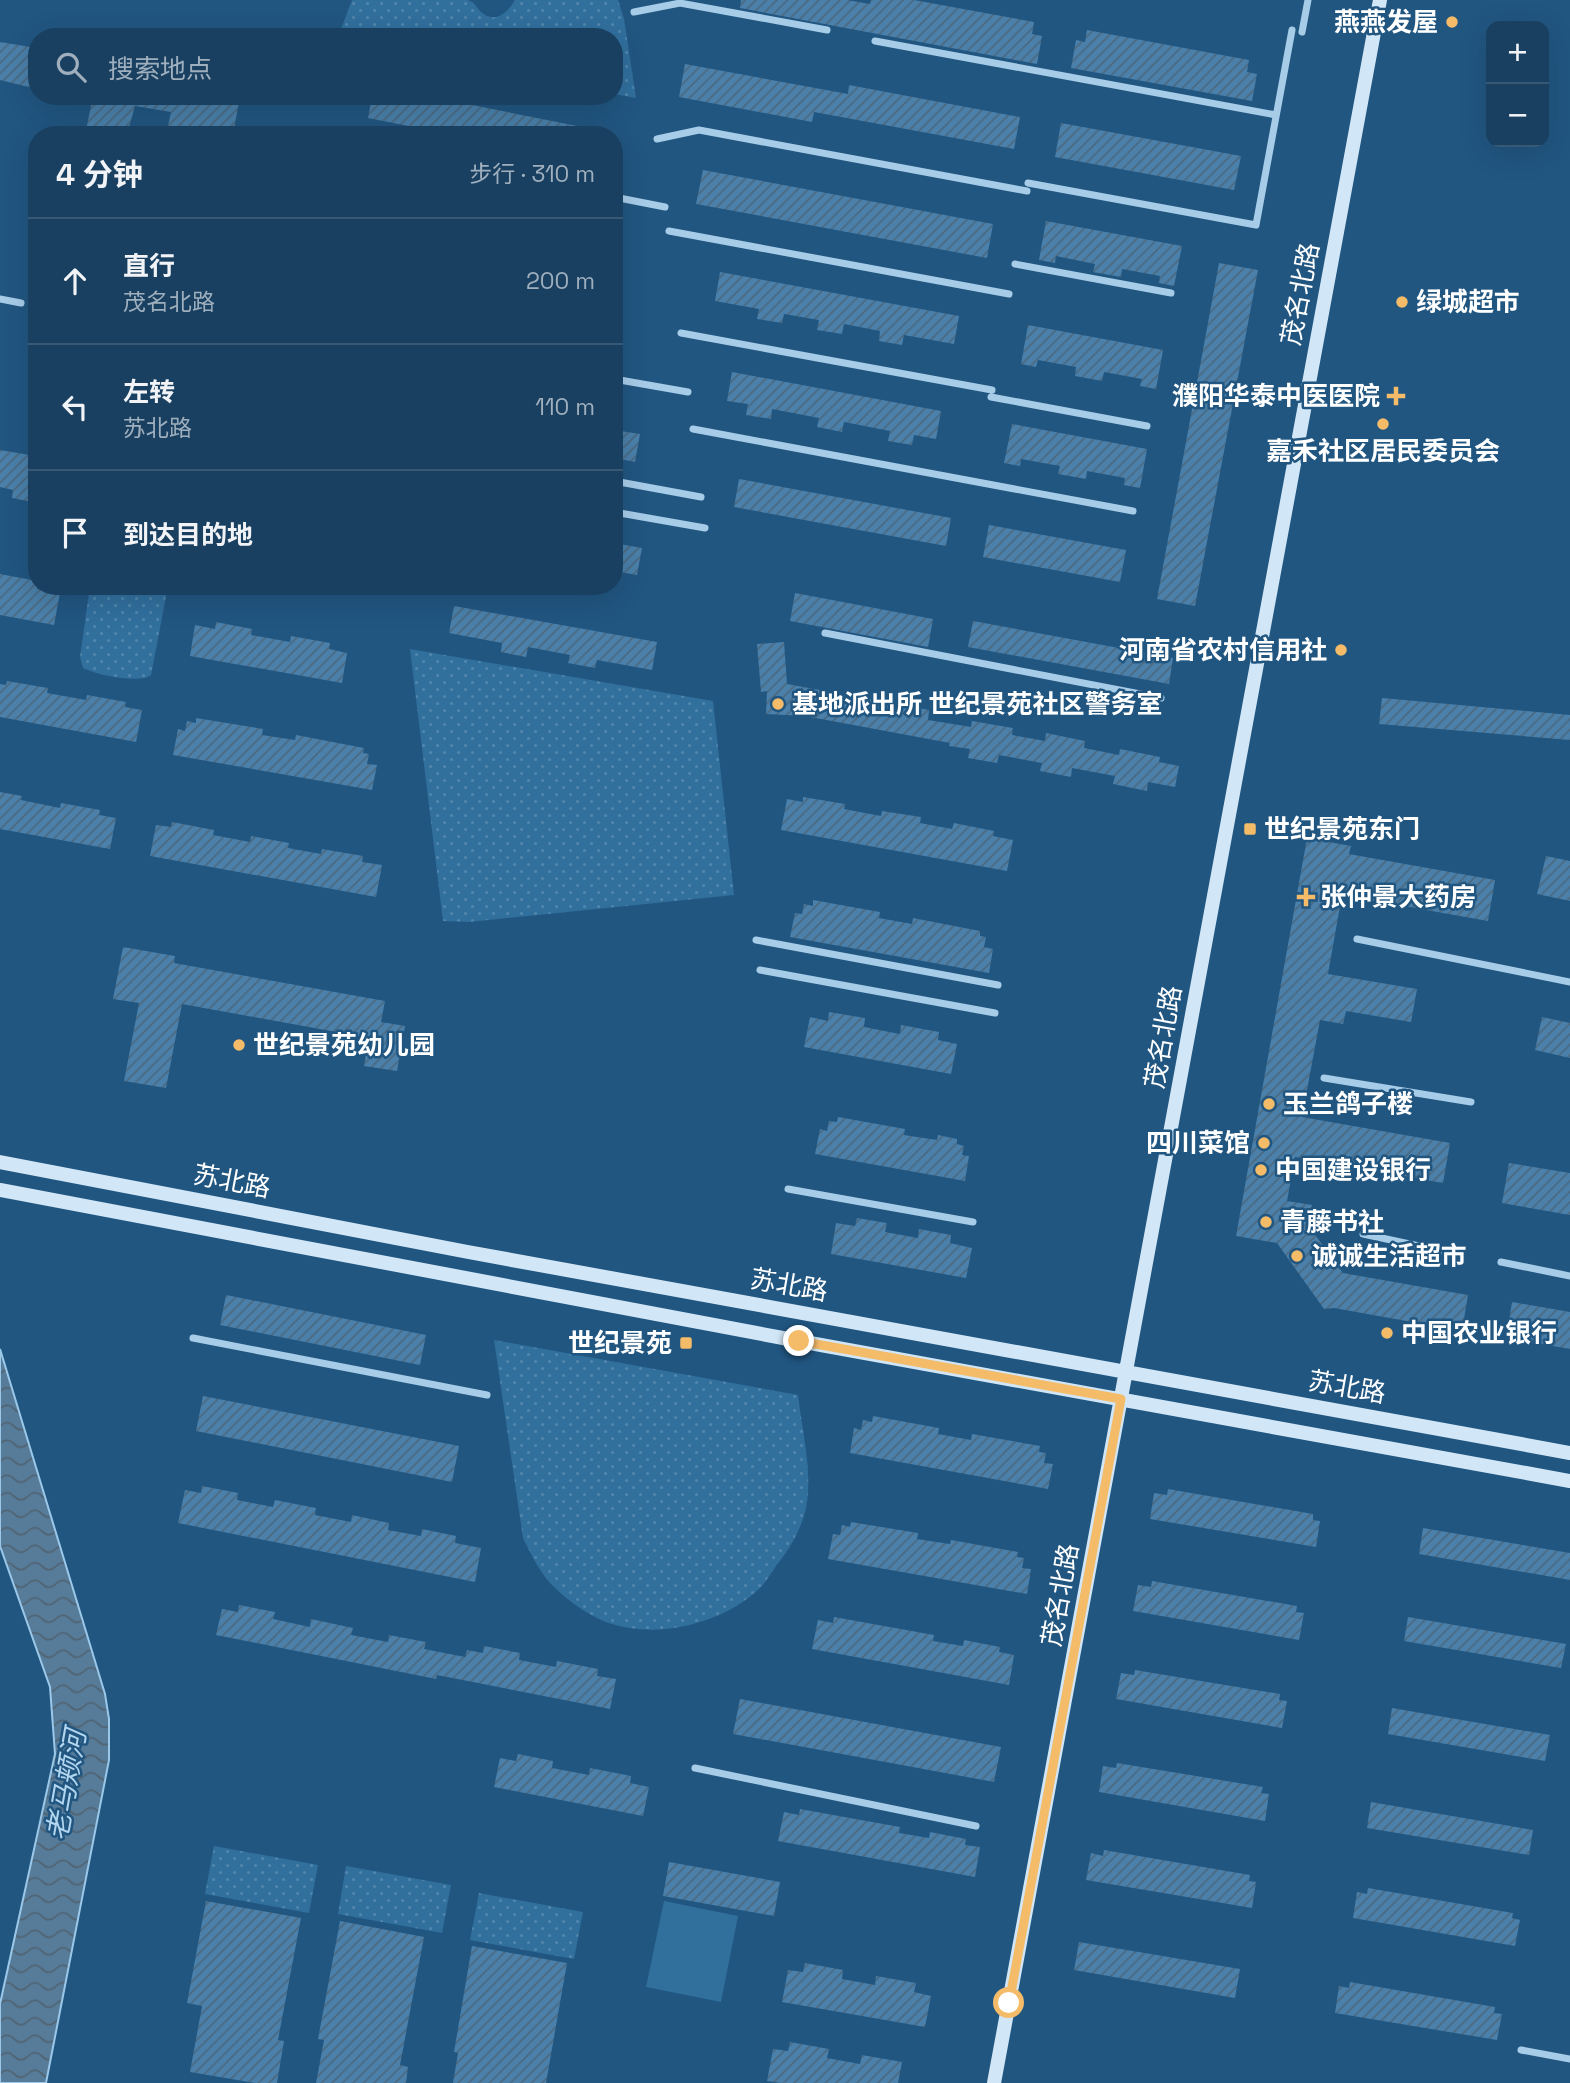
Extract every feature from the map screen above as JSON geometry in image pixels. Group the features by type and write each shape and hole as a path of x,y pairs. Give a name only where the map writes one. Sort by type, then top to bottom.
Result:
{"main road":[{"name":"茂名北路","path":"994,2083 1380,0"},
{"name":"苏北路","path":"0,1162 468,1252 1570,1453"},
{"name":"苏北路","path":"0,1190 1570,1481"}],"street":[{"path":"1302,32 1308,0"},
{"path":"634,12 680,3 827,30"},
{"path":"657,139 699,130 1256,225 1292,30"},
{"path":"875,41 1276,115"},
{"path":"623,199 666,207"},
{"path":"669,231 1009,294"},
{"path":"1014,264 1171,293"},
{"path":"0,299 21,303"},
{"path":"681,333 1147,426"},
{"path":"623,381 688,392"},
{"path":"693,429 1133,511"},
{"path":"623,483 701,497"},
{"path":"623,514 705,528"},
{"path":"825,634 1161,698"},
{"path":"1357,939 1570,982"},
{"path":"756,940 998,985"},
{"path":"760,970 995,1013"},
{"path":"1324,1077 1471,1102"},
{"path":"789,1189 973,1222"},
{"path":"1363,1234 1461,1255"},
{"path":"1501,1262 1570,1276"},
{"path":"193,1338 487,1395"},
{"path":"695,1768 976,1826"},
{"path":"1521,2050 1570,2059"}],"shaded area":[{"path":"352,0 467,0 486,15 496,17 505,13 515,0 618,0 624,19 636,98 623,96 623,28 341,28"},
{"path":"89,595 166,595 151,675 138,679 108,676 83,668 80,657"},
{"path":"410,649 713,701 734,895 469,922 443,921"},
{"path":"494,1340 798,1395 808,1472 807,1502 796,1536 762,1586 745,1600 710,1619 691,1625 650,1630 604,1621 578,1607 556,1589 538,1567 523,1538"},
{"path":"214,1846 318,1865 309,1913 205,1894"},
{"path":"346,1866 451,1885 442,1933 338,1914"},
{"path":"479,1893 583,1912 574,1959 470,1940"},
{"path":"664,1901 738,1916 721,2002 646,1987"}],"water":[{"name":"老马颊河","path":"0,1349 105,1694 109,1719 109,1760 46,2083 0,2083 0,2004 55,1754 50,1687 0,1546"}],"building":[{"path":"741,0 847,0 870,4 871,0 914,0 1034,22 1032,34 1042,36 1037,64 740,8"},
{"path":"1087,30 1249,60 1247,72 1257,74 1252,101 1071,68 1076,40 1085,42"},
{"path":"0,42 28,47 28,87 0,80"},
{"path":"685,64 848,94 849,85 1020,117 1014,149 814,112 812,122 679,97"},
{"path":"91,105 238,105 235,126 168,126 171,112 135,106 129,126 87,126"},
{"path":"370,105 472,105 577,126 408,126 368,118"},
{"path":"1061,123 1241,156 1234,190 1055,157"},
{"path":"703,170 993,224 987,258 696,204"},
{"path":"1046,221 1182,246 1174,286 1159,283 1160,276 1122,269 1121,277 1093,272 1095,264 1056,256 1055,263 1039,260"},
{"path":"1219,263 1258,270 1195,606 1157,599"},
{"path":"720,272 959,316 954,344 904,335 902,345 879,341 880,331 844,324 842,334 817,330 819,320 784,314 782,323 757,319 759,309 715,301"},
{"path":"1028,325 1163,350 1156,389 1140,386 1142,379 1104,372 1102,381 1075,376 1076,367 1038,360 1036,367 1021,364"},
{"path":"732,372 941,411 936,439 914,435 912,445 888,441 890,431 844,422 842,432 817,427 819,418 772,409 771,419 746,415 748,404 727,401"},
{"path":"1012,424 1147,449 1140,488 1124,485 1125,478 1087,471 1086,479 1058,474 1060,466 1021,459 1020,466 1004,463"},
{"path":"623,431 640,434 635,462 623,460"},
{"path":"0,450 28,455 28,501 12,498 13,490 0,487"},
{"path":"739,479 951,518 946,546 734,507"},
{"path":"989,525 1126,550 1120,582 983,557"},
{"path":"623,545 642,548 637,575 623,573"},
{"path":"0,574 28,579 28,595 60,595 54,625 0,615"},
{"path":"795,593 933,619 928,647 790,621"},
{"path":"454,606 657,642 652,670 597,660 595,668 568,663 570,655 528,647 526,657 501,652 502,643 449,633"},
{"path":"973,621 1173,658 1169,684 968,647"},
{"path":"216,622 252,629 251,635 290,642 291,636 330,643 329,649 347,653 342,683 190,656 195,625 215,629"},
{"path":"784,642 787,684 929,710 928,720 971,727 972,721 1013,728 1012,735 1045,741 1046,733 1085,741 1084,748 1119,755 1120,749 1160,757 1159,762 1179,766 1175,787 1148,782 1147,791 1113,784 1115,776 1072,768 1071,777 1040,771 1042,763 999,755 997,763 968,758 970,749 949,746 950,743 805,716 766,714 767,691 761,692 757,644"},
{"path":"7,681 48,688 47,693 86,700 87,695 126,702 125,707 142,710 136,742 0,717 0,684 6,685"},
{"path":"1382,698 1570,715 1570,740 1379,724"},
{"path":"196,718 263,729 262,735 295,740 296,735 364,748 363,753 369,754 367,764 377,765 372,790 173,755 178,729 185,731 187,721 196,723"},
{"path":"0,792 22,796 21,800 60,808 61,803 100,810 99,815 116,818 110,849 0,829"},
{"path":"803,797 845,804 844,809 881,816 882,811 921,817 920,823 952,829 954,823 994,831 993,836 1013,840 1007,871 781,830 787,799 803,802"},
{"path":"172,822 214,830 213,835 250,842 251,836 289,843 288,848 321,854 322,849 363,856 362,862 382,865 376,897 150,856 156,825 171,827"},
{"path":"1307,838 1351,846 1349,854 1495,880 1488,921 1342,895 1328,974 1417,989 1411,1022 1346,1011 1343,1024 1320,1020 1302,1117 1450,1143 1443,1183 1295,1157 1287,1201 1312,1205 1308,1225 1343,1273 1468,1295 1462,1331 1334,1308 1324,1309 1277,1243 1236,1236"},
{"path":"1546,856 1570,861 1570,901 1537,894"},
{"path":"813,900 880,912 879,918 912,924 913,918 980,931 980,936 986,937 984,947 993,949 989,973 790,937 795,913 802,914 804,904 813,906"},
{"path":"123,947 175,956 174,963 385,1001 381,1022 405,1026 397,1071 364,1066 369,1038 182,1004 166,1088 124,1081 139,1003 113,999"},
{"path":"829,1012 865,1018 864,1027 900,1034 901,1025 939,1032 938,1040 957,1044 951,1074 804,1047 810,1017 828,1021"},
{"path":"1542,1017 1570,1023 1570,1058 1535,1050"},
{"path":"838,1117 905,1129 904,1135 937,1140 938,1135 957,1139 957,1144 964,1146 962,1155 969,1156 965,1181 815,1154 820,1129 827,1131 829,1121 837,1122"},
{"path":"1509,1163 1570,1173 1570,1215 1502,1203"},
{"path":"857,1218 887,1223 885,1232 918,1238 919,1229 951,1235 950,1243 972,1248 966,1278 831,1254 836,1223 855,1226"},
{"path":"226,1295 426,1335 420,1365 220,1325"},
{"path":"1512,1302 1570,1312 1570,1349 1506,1338"},
{"path":"203,1396 459,1446 452,1482 196,1431"},
{"path":"873,1416 939,1428 938,1434 971,1440 972,1434 1040,1446 1039,1452 1046,1453 1044,1463 1053,1464 1048,1489 850,1453 854,1428 861,1430 863,1420 872,1422"},
{"path":"202,1486 238,1493 237,1500 273,1507 275,1500 316,1508 315,1515 351,1522 352,1515 389,1523 388,1530 421,1536 422,1529 456,1536 455,1543 481,1548 475,1582 178,1523 185,1490 201,1493"},
{"path":"1168,1489 1313,1514 1313,1520 1320,1521 1316,1547 1150,1519 1154,1493 1167,1495"},
{"path":"851,1522 918,1533 917,1539 950,1544 951,1540 1018,1552 1017,1557 1024,1558 1022,1568 1031,1569 1027,1594 828,1559 833,1534 840,1535 842,1525 850,1527"},
{"path":"1423,1528 1570,1553 1570,1580 1419,1554"},
{"path":"1152,1581 1297,1606 1296,1612 1304,1613 1299,1640 1133,1611 1138,1585 1151,1587"},
{"path":"239,1605 275,1612 273,1619 310,1627 311,1619 353,1628 351,1635 388,1642 389,1635 426,1642 424,1649 465,1657 467,1650 483,1653 484,1646 520,1653 519,1660 556,1667 557,1661 598,1669 597,1676 616,1679 610,1709 437,1675 436,1679 216,1635 222,1609 238,1612"},
{"path":"834,1617 934,1635 933,1641 963,1646 964,1640 1000,1647 999,1652 1014,1655 1009,1685 812,1649 818,1620 833,1623"},
{"path":"1408,1617 1566,1644 1561,1668 1404,1641"},
{"path":"1135,1670 1280,1694 1279,1700 1287,1701 1282,1728 1116,1699 1121,1673 1134,1675"},
{"path":"740,1699 1001,1747 994,1782 733,1734"},
{"path":"1392,1708 1550,1735 1545,1761 1388,1734"},
{"path":"518,1754 553,1761 552,1768 589,1775 590,1768 631,1776 630,1783 649,1787 643,1816 494,1787 500,1758 516,1761"},
{"path":"1117,1763 1263,1787 1261,1793 1269,1794 1265,1821 1099,1792 1103,1766 1116,1768"},
{"path":"1371,1802 1533,1830 1529,1855 1367,1828"},
{"path":"800,1809 900,1827 899,1833 929,1838 930,1832 966,1839 965,1845 980,1847 975,1877 778,1841 784,1812 799,1815"},
{"path":"1104,1850 1250,1875 1249,1881 1256,1882 1252,1908 1086,1880 1091,1853 1103,1856"},
{"path":"669,1862 780,1882 774,1916 663,1896"},
{"path":"1368,1888 1513,1913 1512,1918 1520,1920 1515,1946 1353,1918 1357,1892 1367,1894"},
{"path":"206,1901 301,1918 278,2040 284,2041 277,2083 255,2083 190,2072 202,2006 187,2003"},
{"path":"340,1921 424,1937 400,2065 408,2067 406,2083 316,2083 324,2040 318,2039"},
{"path":"1079,1942 1240,1969 1235,1998 1074,1970"},
{"path":"472,1946 567,1963 546,2083 453,2083 458,2053 454,2052"},
{"path":"805,1963 843,1970 842,1979 875,1985 876,1976 916,1983 914,1992 931,1996 925,2027 782,2002 788,1970 803,1972"},
{"path":"1350,1982 1495,2007 1494,2013 1502,2014 1497,2040 1335,2013 1339,1986 1349,1988"},
{"path":"790,2042 829,2049 827,2058 860,2064 862,2055 902,2062 898,2083 767,2081 773,2049 788,2051"}],"place":[{"name":"燕燕发屋","path":"1452,22"},
{"name":"绿城超市","path":"1402,302"},
{"name":"濮阳华泰中医医院","path":"1396,396"},
{"name":"嘉禾社区居民委员会","path":"1383,424"},
{"name":"河南省农村信用社","path":"1341,650"},
{"name":"基地派出所 世纪景苑社区警务室","path":"778,704"},
{"name":"世纪景苑东门","path":"1250,829"},
{"name":"张仲景大药房","path":"1306,897"},
{"name":"世纪景苑幼儿园","path":"239,1045"},
{"name":"玉兰鸽子楼","path":"1269,1104"},
{"name":"四川菜馆","path":"1264,1143"},
{"name":"中国建设银行","path":"1261,1170"},
{"name":"青藤书社","path":"1266,1222"},
{"name":"诚诚生活超市","path":"1297,1256"},
{"name":"中国农业银行","path":"1387,1333"},
{"name":"世纪景苑","path":"686,1343"}],"route":[{"path":"799,1341 1121,1399 1009,2003"}]}
